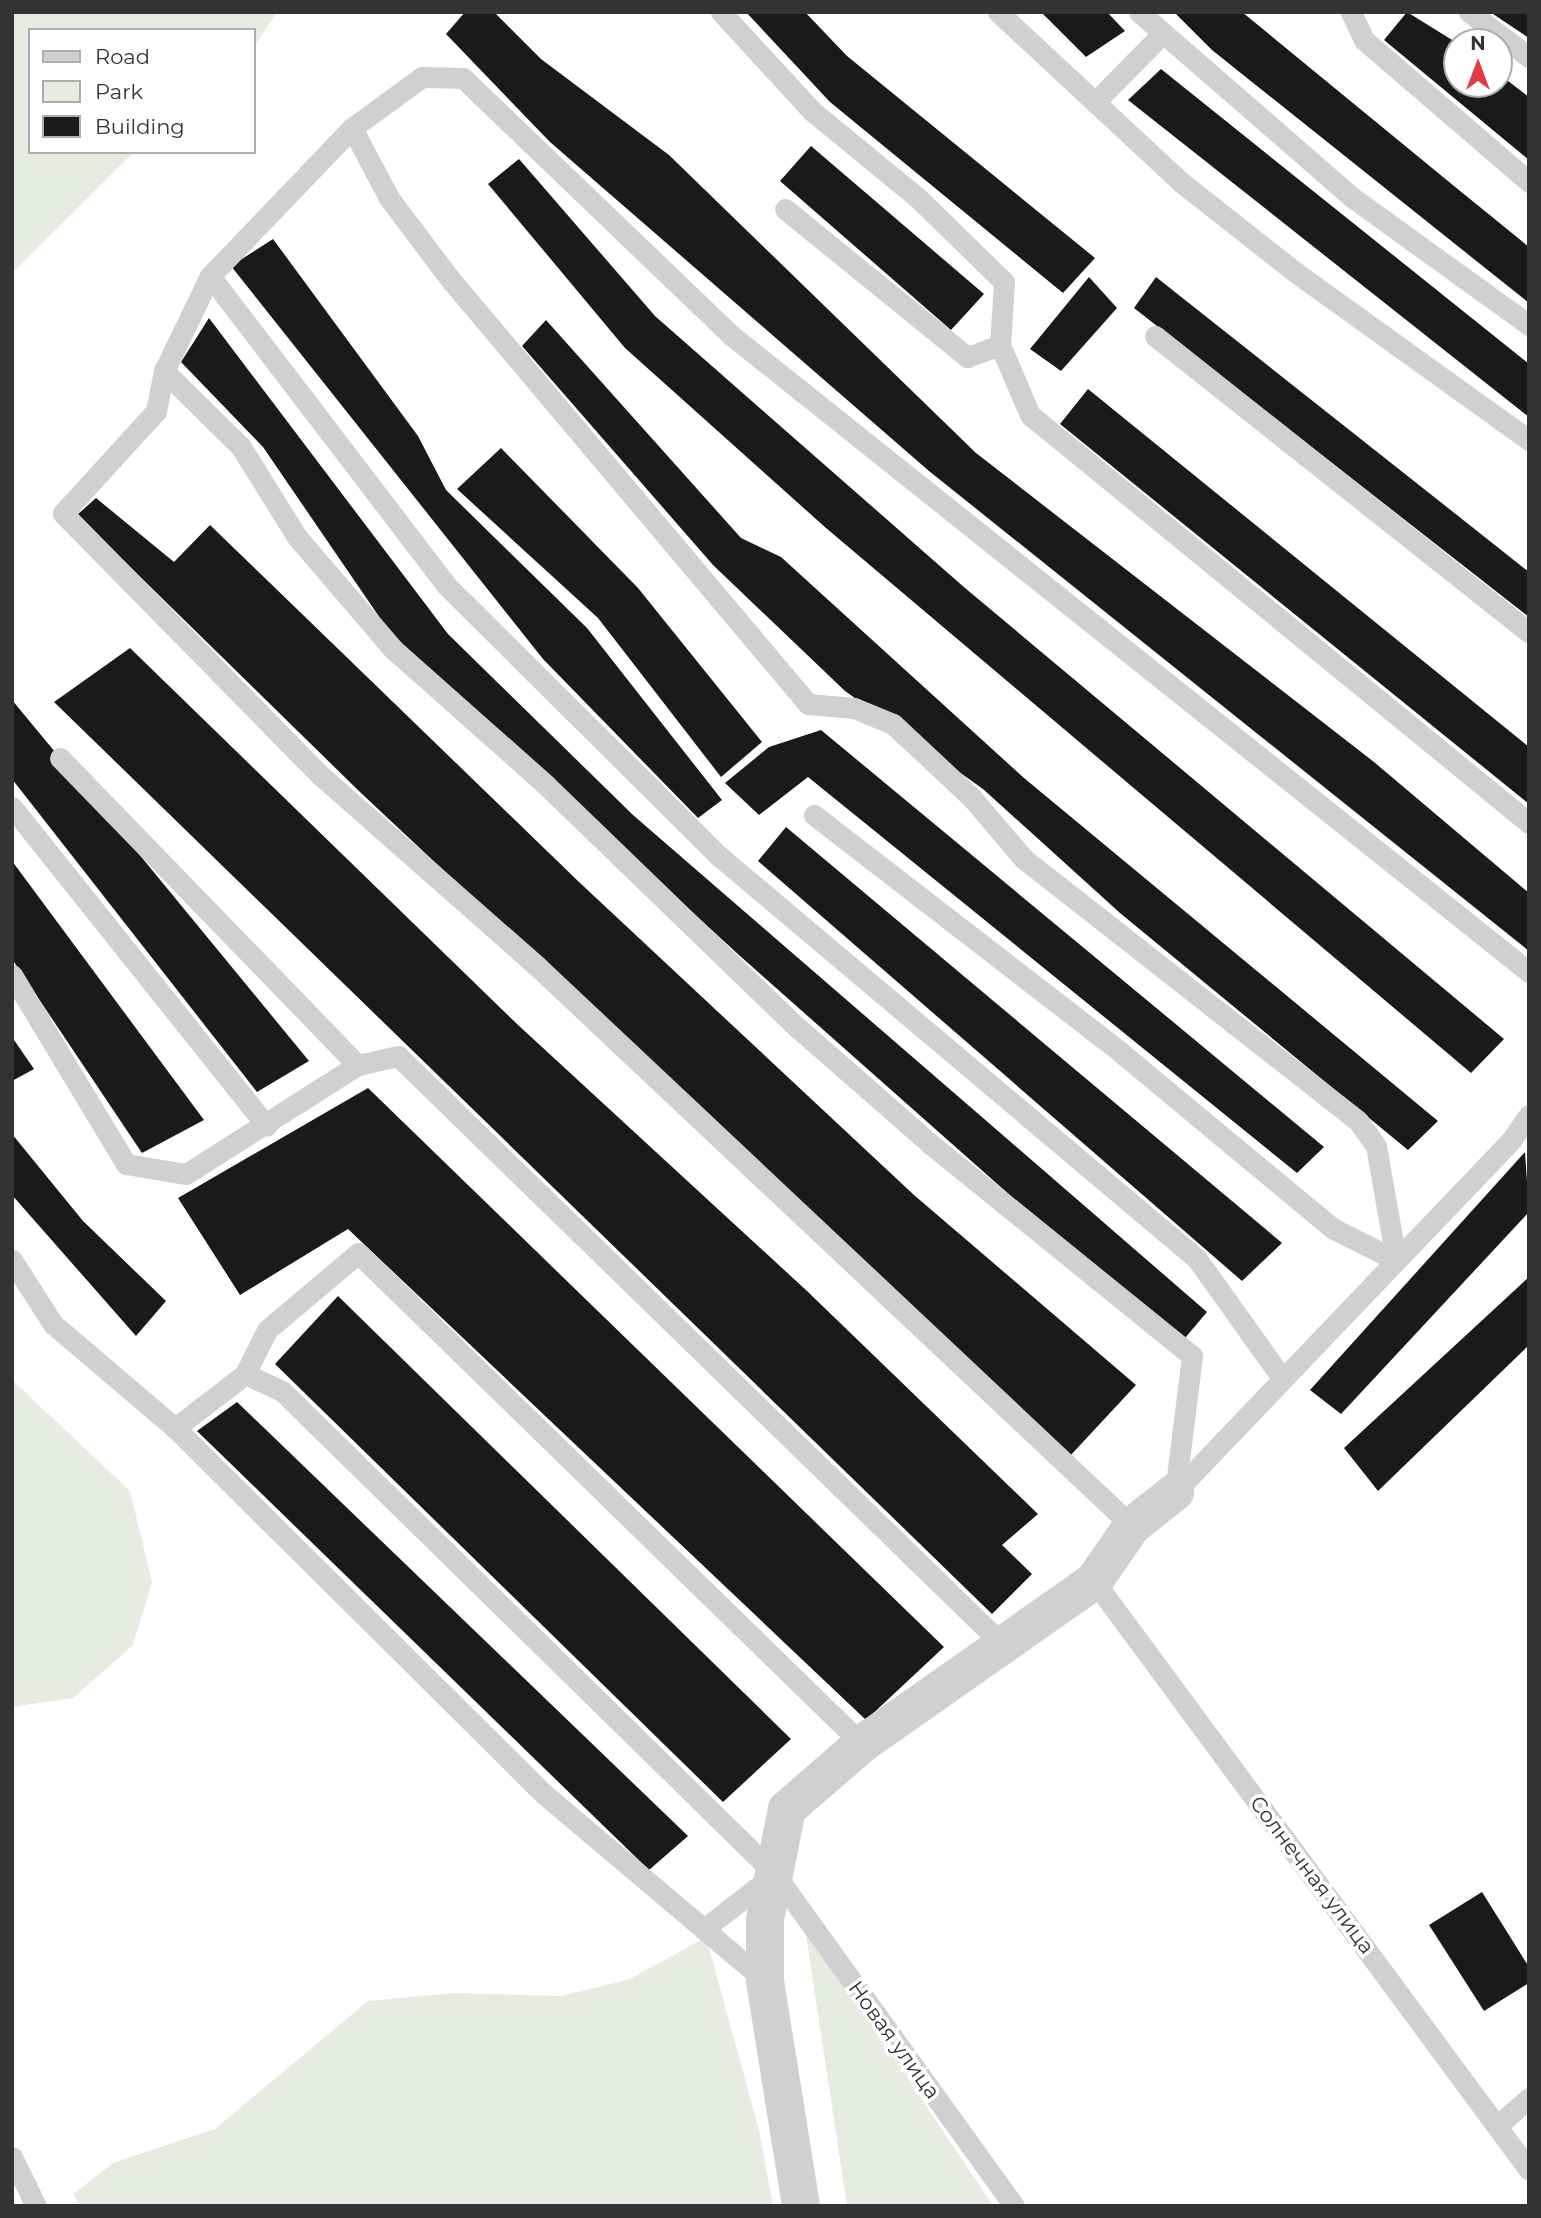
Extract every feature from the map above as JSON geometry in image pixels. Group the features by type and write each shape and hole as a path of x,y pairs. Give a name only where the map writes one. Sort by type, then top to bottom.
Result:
{"street":[{"path":"801,2206 765,1981 765,1920 788,1809 862,1744 1001,1643 1094,1581 1132,1526 1175,1492"}],"lane":[{"path":"721,12 811,111 918,198 1004,282 1000,345 1030,415 1529,823"},
{"path":"998,12 1182,183 1295,272 1529,440"},
{"path":"1139,12 1161,35 1353,198 1529,326"},
{"path":"1351,12 1364,40 1529,182"},
{"path":"1469,12 1529,57"},
{"path":"1094,102 1161,35"},
{"path":"1132,1526 538,967 321,776 63,513 156,411 164,371 210,276 352,128 422,77 463,78 731,335 1529,972"},
{"path":"352,128 389,198 450,279 808,704 854,708 893,724 972,798 1024,859 1358,1121 1376,1146 1396,1260"},
{"path":"785,209 967,357 1000,345"},
{"path":"210,276 447,586 719,856 1197,1259 1282,1378"},
{"path":"1155,336 1529,632"},
{"path":"164,371 241,447 297,537 393,649 546,785 828,1055 1192,1356 1175,1492"},
{"path":"60,758 358,1065"},
{"path":"12,807 267,1126"},
{"path":"814,815 1119,1051 1332,1228 1396,1260"},
{"path":"12,975 126,1164 186,1174 267,1126 358,1065 398,1056 1001,1643"},
{"path":"1175,1492 1528,1117"},
{"path":"175,1428 245,1374 267,1330 358,1253 862,1744"},
{"path":"12,1260 53,1324 175,1428 544,1794 765,1981"},
{"name":"Новая улица","path":"245,1374 282,1391 774,1874 1014,2206"},
{"name":"Солнечная улица","path":"1094,1581 1529,2170"},
{"path":"705,1928 774,1874"},
{"path":"1497,2125 1529,2098"},
{"path":"12,2157 36,2206"}],"green space":[{"path":"12,12 277,12 256,43 256,28 28,28 28,154 132,154 12,273"},
{"path":"12,1380 130,1491 152,1582 133,1645 73,1698 12,1707"},
{"path":"804,1922 993,2206 847,2206"},
{"path":"706,1937 759,2130 773,2206 81,2206 73,2194 113,2163 215,2129 368,2001 454,1993 561,1996 630,1979"}],"building":[{"path":"465,12 494,12 541,59 669,155 976,453 1374,762 1529,893 1529,951 929,471 550,142 446,34"},
{"path":"746,12 805,12 847,56 1095,258 1063,293 830,102"},
{"path":"1041,12 1107,12 1125,31 1086,57"},
{"path":"1174,12 1242,12 1529,247 1529,303 1212,50"},
{"path":"1407,12 1443,34 1443,89 1384,40"},
{"path":"1490,12 1529,12 1529,38"},
{"path":"1161,69 1529,364 1529,417 1128,100"},
{"path":"1513,85 1529,97 1529,160 1454,98 1513,98"},
{"path":"811,146 984,294 951,330 780,181"},
{"path":"519,159 655,316 965,588 1504,1039 1471,1073 826,528 625,348 488,184"},
{"path":"273,239 418,436 446,490 587,628 722,800 698,818 543,659 231,266"},
{"path":"1089,277 1117,308 1061,371 1030,349"},
{"path":"1156,277 1529,572 1529,617 1134,308"},
{"path":"209,318 448,634 633,815 1207,1312 1185,1338 1012,1197 740,956 393,637 263,447 181,362"},
{"path":"546,320 741,538 781,557 1024,778 1438,1121 1408,1150 1120,913 983,789 845,691 713,565 522,346"},
{"path":"1088,389 1529,747 1529,804 1060,424"},
{"path":"501,448 638,588 762,742 721,777 598,618 457,489"},
{"path":"96,498 174,562 210,525 579,882 914,1195 1136,1385 1069,1457 361,793 77,515"},
{"path":"130,648 517,1024 807,1291 1038,1514 1002,1545 1032,1574 992,1614 54,702"},
{"path":"12,700 309,1061 257,1092 12,779"},
{"path":"821,730 1324,1147 1297,1173 808,777 759,815 725,783 769,747"},
{"path":"786,827 1282,1243 1242,1281 758,861"},
{"path":"12,861 204,1120 142,1153 12,959"},
{"path":"12,1037 34,1069 12,1081"},
{"path":"368,1088 944,1647 866,1720 348,1229 240,1295 178,1198"},
{"path":"12,1134 83,1221 166,1301 136,1336 12,1195"},
{"path":"1525,1152 1529,1212 1341,1414 1310,1390"},
{"path":"1529,1277 1529,1345 1378,1491 1344,1448"},
{"path":"338,1296 791,1739 723,1802 275,1364"},
{"path":"237,1402 688,1836 649,1870 197,1431"},
{"path":"1482,1892 1529,1967 1529,1983 1484,2011 1429,1925"}]}
